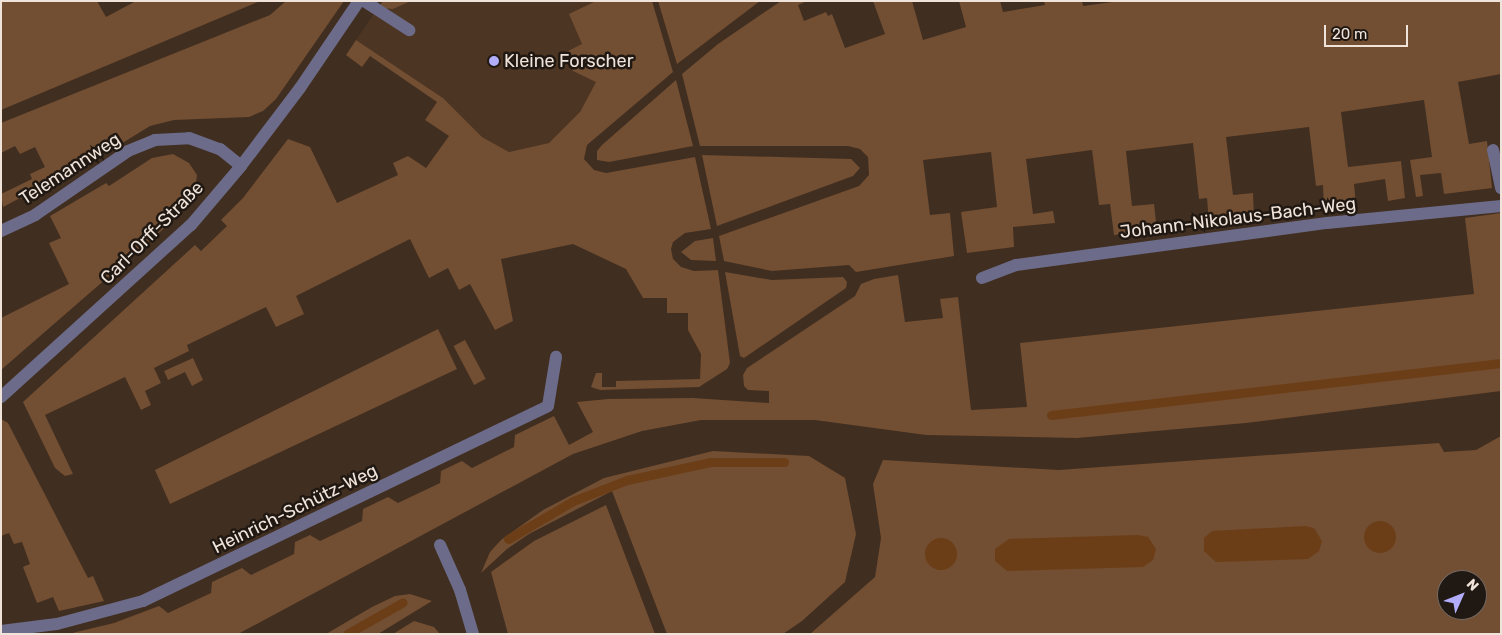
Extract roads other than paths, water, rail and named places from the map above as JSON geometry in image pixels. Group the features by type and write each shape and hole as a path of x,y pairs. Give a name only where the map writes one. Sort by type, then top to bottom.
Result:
{"street":[{"name":"Carl-Orff-Straße","path":"1,397 191,225 241,166 359,1"},
{"path":"364,1 409,30"},
{"name":"Telemannweg","path":"1,231 35,215 128,151 155,140 189,138 220,149 241,166"},
{"path":"1493,150 1501,188"},
{"name":"Johann-Nikolaus-Bach-Weg","path":"982,278 1016,265 1327,223 1501,206"},
{"name":"Heinrich-Schütz-Weg","path":"1,631 57,624 142,601 548,406 556,357"},
{"path":"440,545 460,590 473,634"}],"waterway":[{"path":"1051,415 1501,363"},
{"path":"508,539 573,501 627,480 710,462 784,462"},
{"path":"347,634 403,602"}],"place":[{"name":"Kleine Forscher","path":"494,61"}]}
